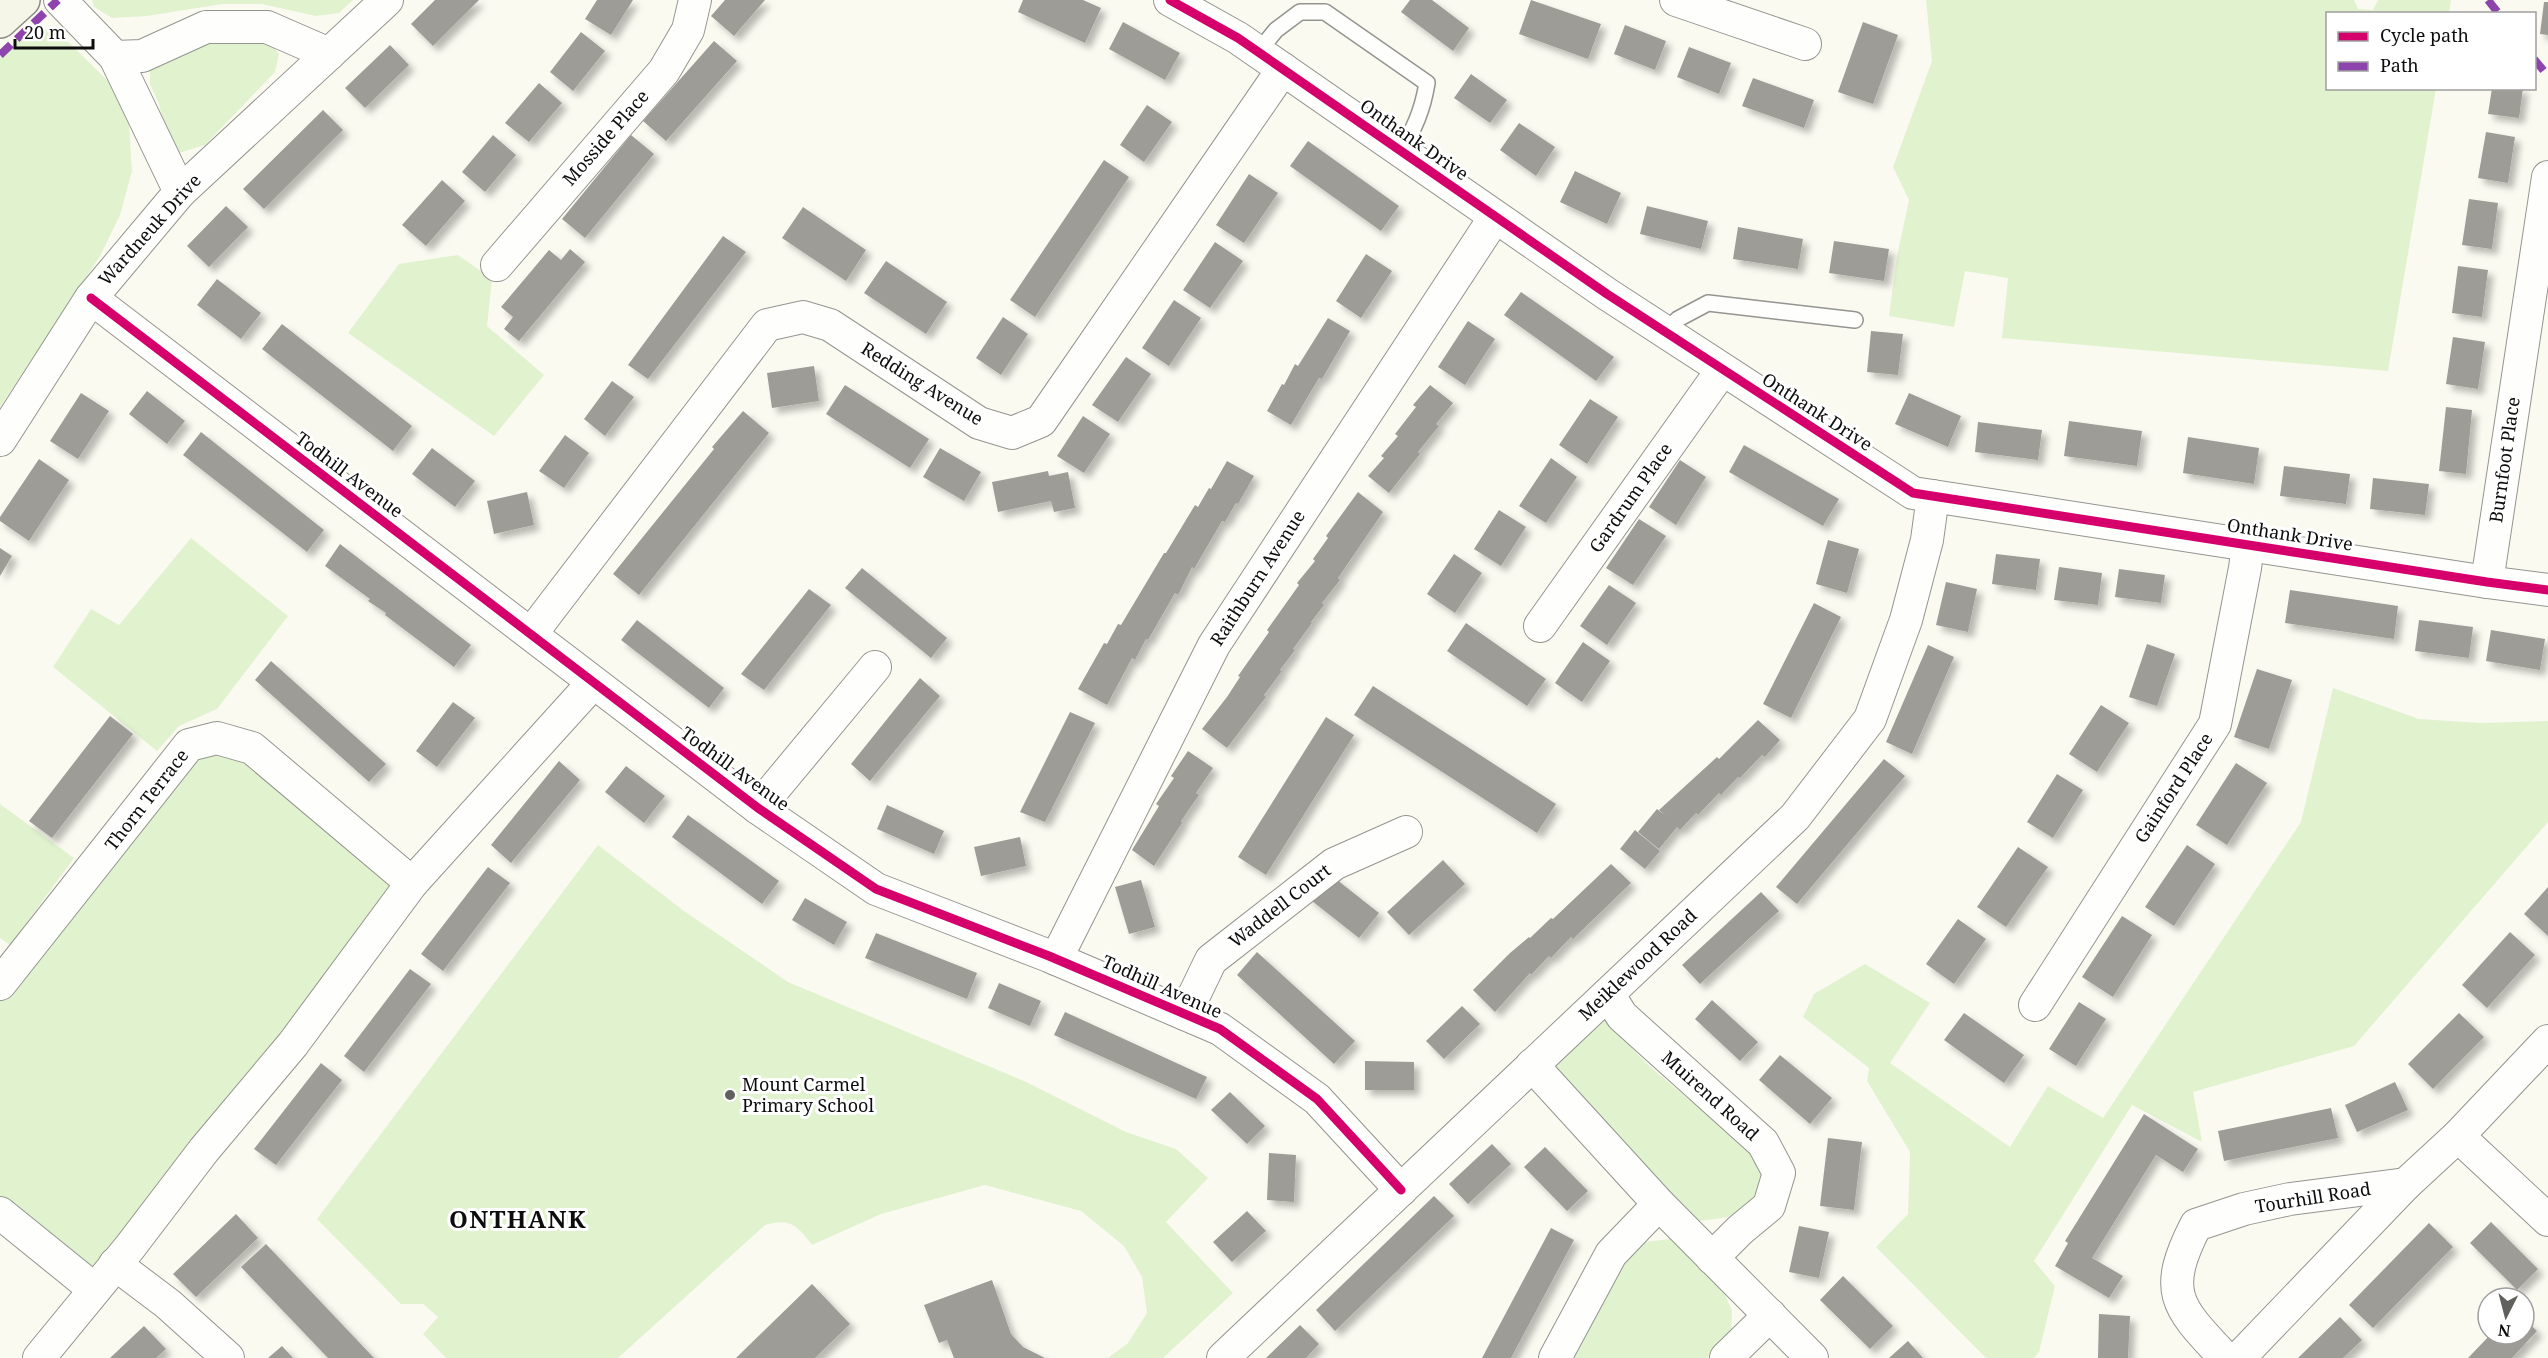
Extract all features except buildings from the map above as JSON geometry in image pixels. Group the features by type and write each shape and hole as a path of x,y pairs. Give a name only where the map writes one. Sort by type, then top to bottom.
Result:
{"main road":[{"path":"0,21 22,0"}],"street":[{"path":"60,0 115,57 180,192"},
{"name":"Wardneuk Drive","path":"0,440 91,298 180,192 387,0"},
{"name":"Mosside Place","path":"497,265 664,71 688,30 696,0"},
{"name":"Onthank Drive","path":"1170,0 1238,38 1664,332 1913,494 2548,590"},
{"path":"1676,0 1805,44"},
{"path":"115,57 142,56 206,27 267,27 329,54"},
{"name":"Redding Avenue","path":"531,634 767,326 803,317 830,326 979,423 1012,433 1041,421 1283,69"},
{"name":"Burnfoot Place","path":"2487,582 2535,341 2548,177"},
{"name":"Raithburn Avenue","path":"1056,959 1214,645 1496,217"},
{"name":"Todhill Avenue","path":"91,298 758,808 876,889 1056,959 1220,1029 1317,1099 1401,1190"},
{"name":"Gardrum Place","path":"1540,626 1722,370"},
{"name":"Meiklewood Road","path":"1223,1358 1795,817 1870,719 1906,620 1928,540 1933,496"},
{"name":"Gainford Place","path":"2035,1005 2215,723 2248,545"},
{"path":"758,808 875,668"},
{"path":"39,1358 204,1150 293,1044 412,883 593,683"},
{"name":"Thorn Terrace","path":"0,984 189,745 217,738 252,748 412,883"},
{"name":"Waddell Court","path":"1185,1014 1211,960 1334,864 1406,832"},
{"name":"Muirend Road","path":"1608,994 1622,1016 1763,1143 1779,1173 1768,1206 1712,1258"},
{"name":"Tourhill Road","path":"2239,1358 2406,1184 2458,1136 2548,1041"},
{"path":"1532,1065 1659,1204 1812,1358"},
{"path":"2458,1136 2548,1220"},
{"name":"Tourhill Road","path":"2225,1358 2195,1327 2179,1302 2177,1273 2183,1250 2196,1225 2244,1209 2290,1199 2406,1184"},
{"path":"1555,1358 1611,1254 1659,1204"},
{"path":"0,1213 94,1289"},
{"path":"115,1264 168,1304 228,1358"},
{"path":"1725,1358 1770,1315"}],"lane":[{"path":"1258,52 1276,30 1300,12 1325,12 1334,18 1426,83 1424,106 1400,150"},
{"path":"1664,332 1678,319 1708,303 1855,320"}],"green space":[{"path":"92,0 353,0 339,13 316,16 262,4 222,4 147,16 112,18 94,7"},
{"path":"1926,0 2354,0 2358,9 2373,10 2378,0 2451,0 2449,12 2326,12 2326,90 2436,90 2388,371 2002,338 2008,278 1965,271 1954,327 1889,316 1897,256 1909,200 1893,167 1932,61"},
{"path":"34,26 59,33 109,82 129,125 132,171 120,215 100,256 0,407 0,56"},
{"path":"264,36 279,54 275,72 205,145 179,153 170,151 159,104 150,84 150,69 181,41"},
{"path":"458,255 492,279 487,326 544,375 494,436 348,333 399,264"},
{"path":"191,538 288,616 217,709 179,726 157,751 53,667 91,609 119,625"},
{"path":"2333,688 2419,719 2480,723 2548,721 2548,822 2354,1046 2193,1092 2202,1142 2132,1105 2034,1261 2055,1286 2039,1352 2034,1358 1986,1358 1876,1247 1908,1214 1910,1152 1867,1081 1869,1068 1803,1017 1814,994 1865,964 1930,1003 1890,1063 2010,1147 2048,1086 2103,1118 2301,822"},
{"path":"193,751 246,751 404,883 92,1281 0,1206 0,993"},
{"path":"0,804 74,858 10,945 0,938"},
{"name":"Mount Carmel Primary School","path":"598,845 684,911 788,982 1024,1081 1126,1132 1176,1149 1208,1178 1166,1222 1233,1293 1163,1358 1108,1358 1128,1343 1147,1313 1142,1277 1124,1246 1081,1211 985,1185 881,1214 812,1245 802,1232 792,1225 781,1222 765,1225 618,1358 446,1358 423,1334 438,1317 423,1304 401,1304 317,1219"},
{"path":"1595,1017 1605,1020 1648,1065 1736,1135 1763,1168 1756,1195 1744,1210 1725,1218 1697,1221 1563,1085 1553,1062"},
{"path":"1670,1239 1723,1290 1732,1311 1731,1337 1707,1358 1574,1358 1623,1264 1645,1242"}],"marked path":[{"path":"0,55 58,0"},
{"path":"2488,0 2497,12"},
{"path":"2536,61 2548,76"}],"cycle path":[{"path":"1170,0 1238,38 1607,294 1913,493 2548,590"},
{"path":"91,298 758,808 876,889 1049,956 1220,1029 1317,1099 1401,1190"}],"place":[{"name":"Mount Carmel Primary School","path":"730,1095"}],"district":[{"name":"ONTHANK","path":"518,1220"}]}
